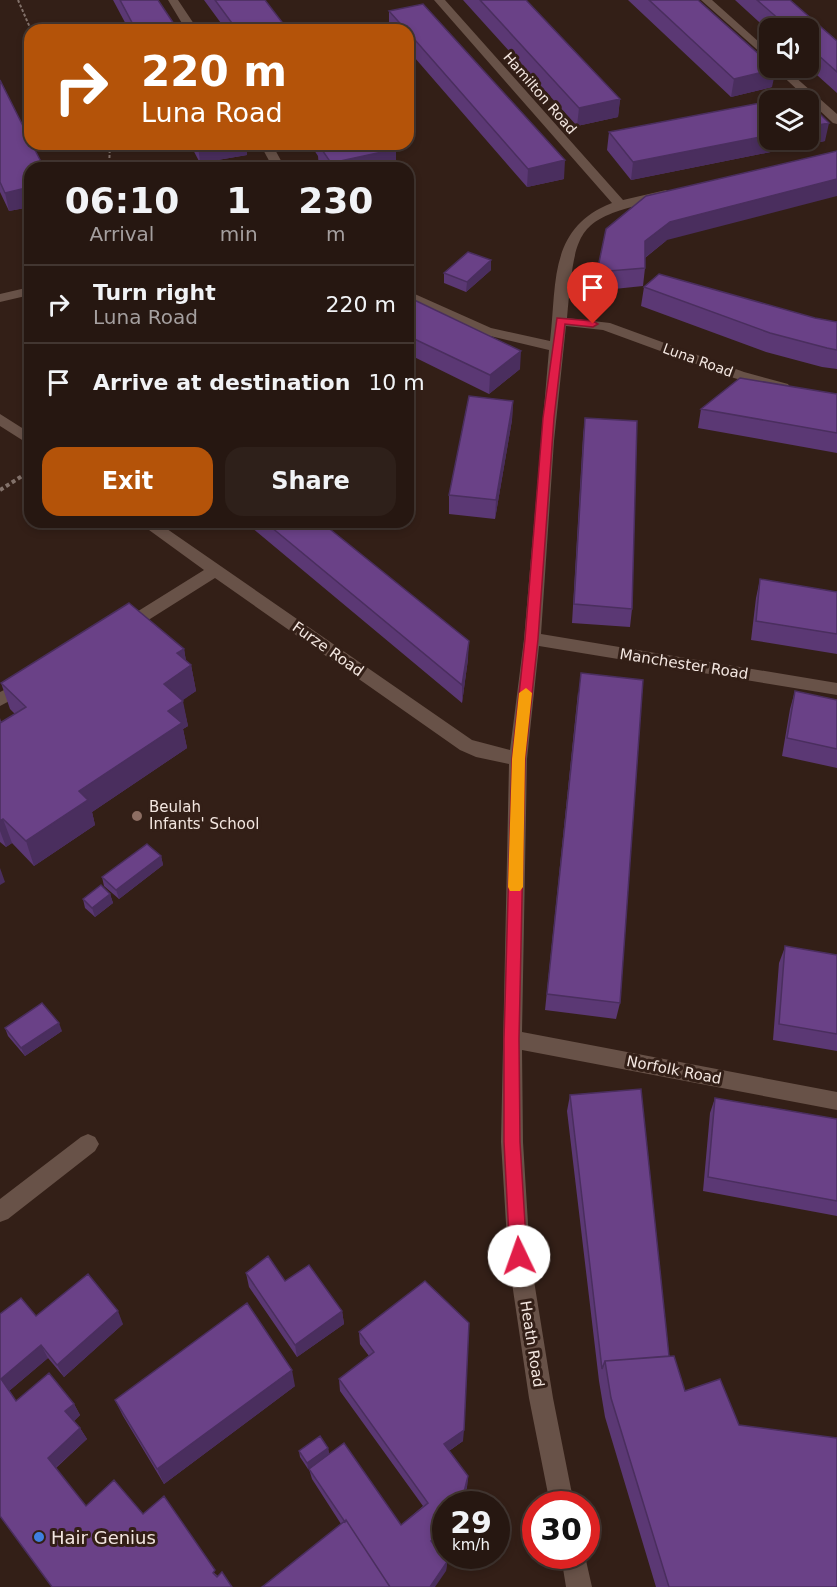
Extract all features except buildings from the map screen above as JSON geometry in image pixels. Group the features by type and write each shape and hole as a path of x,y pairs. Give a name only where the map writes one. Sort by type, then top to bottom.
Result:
{"street":[{"path":"173,0 188,24"},
{"name":"Hamilton Road","path":"439,0 620,204"},
{"path":"706,0 759,48"},
{"path":"790,78 837,120"},
{"name":"Heath Road","path":"559,1491 541,1398 519,1256 512,1142 512,1039 519,759 532,639 556,347 566,258 576,232 601,212 620,204 677,191"},
{"path":"1,295 24,292"},
{"path":"414,298 487,332 556,347"},
{"name":"Luna Road","path":"560,321 605,326 739,375 797,391"},
{"path":"0,419 24,435"},
{"name":"Furze Road","path":"154,528 466,745 476,750 519,759"},
{"path":"106,638 215,571"},
{"name":"Manchester Road","path":"532,639 837,689"},
{"path":"0,700 39,678"},
{"name":"Norfolk Road","path":"512,1039 837,1101"},
{"path":"0,1212 88,1144"},
{"path":"576,1569 579,1587"}],"path":[{"path":"18,0 28,24"},
{"path":"0,490 24,475"}],"slow traffic":[{"path":"515,887 519,759 526,693"}],"place":[{"name":"Beulah Infants' School","path":"137,816"},
{"name":"Hair Genius","path":"39,1537"}],"route":[{"path":"519,1256 512,1142 512,1039 519,759 532,639 549,418 560,321 593,324"}]}
